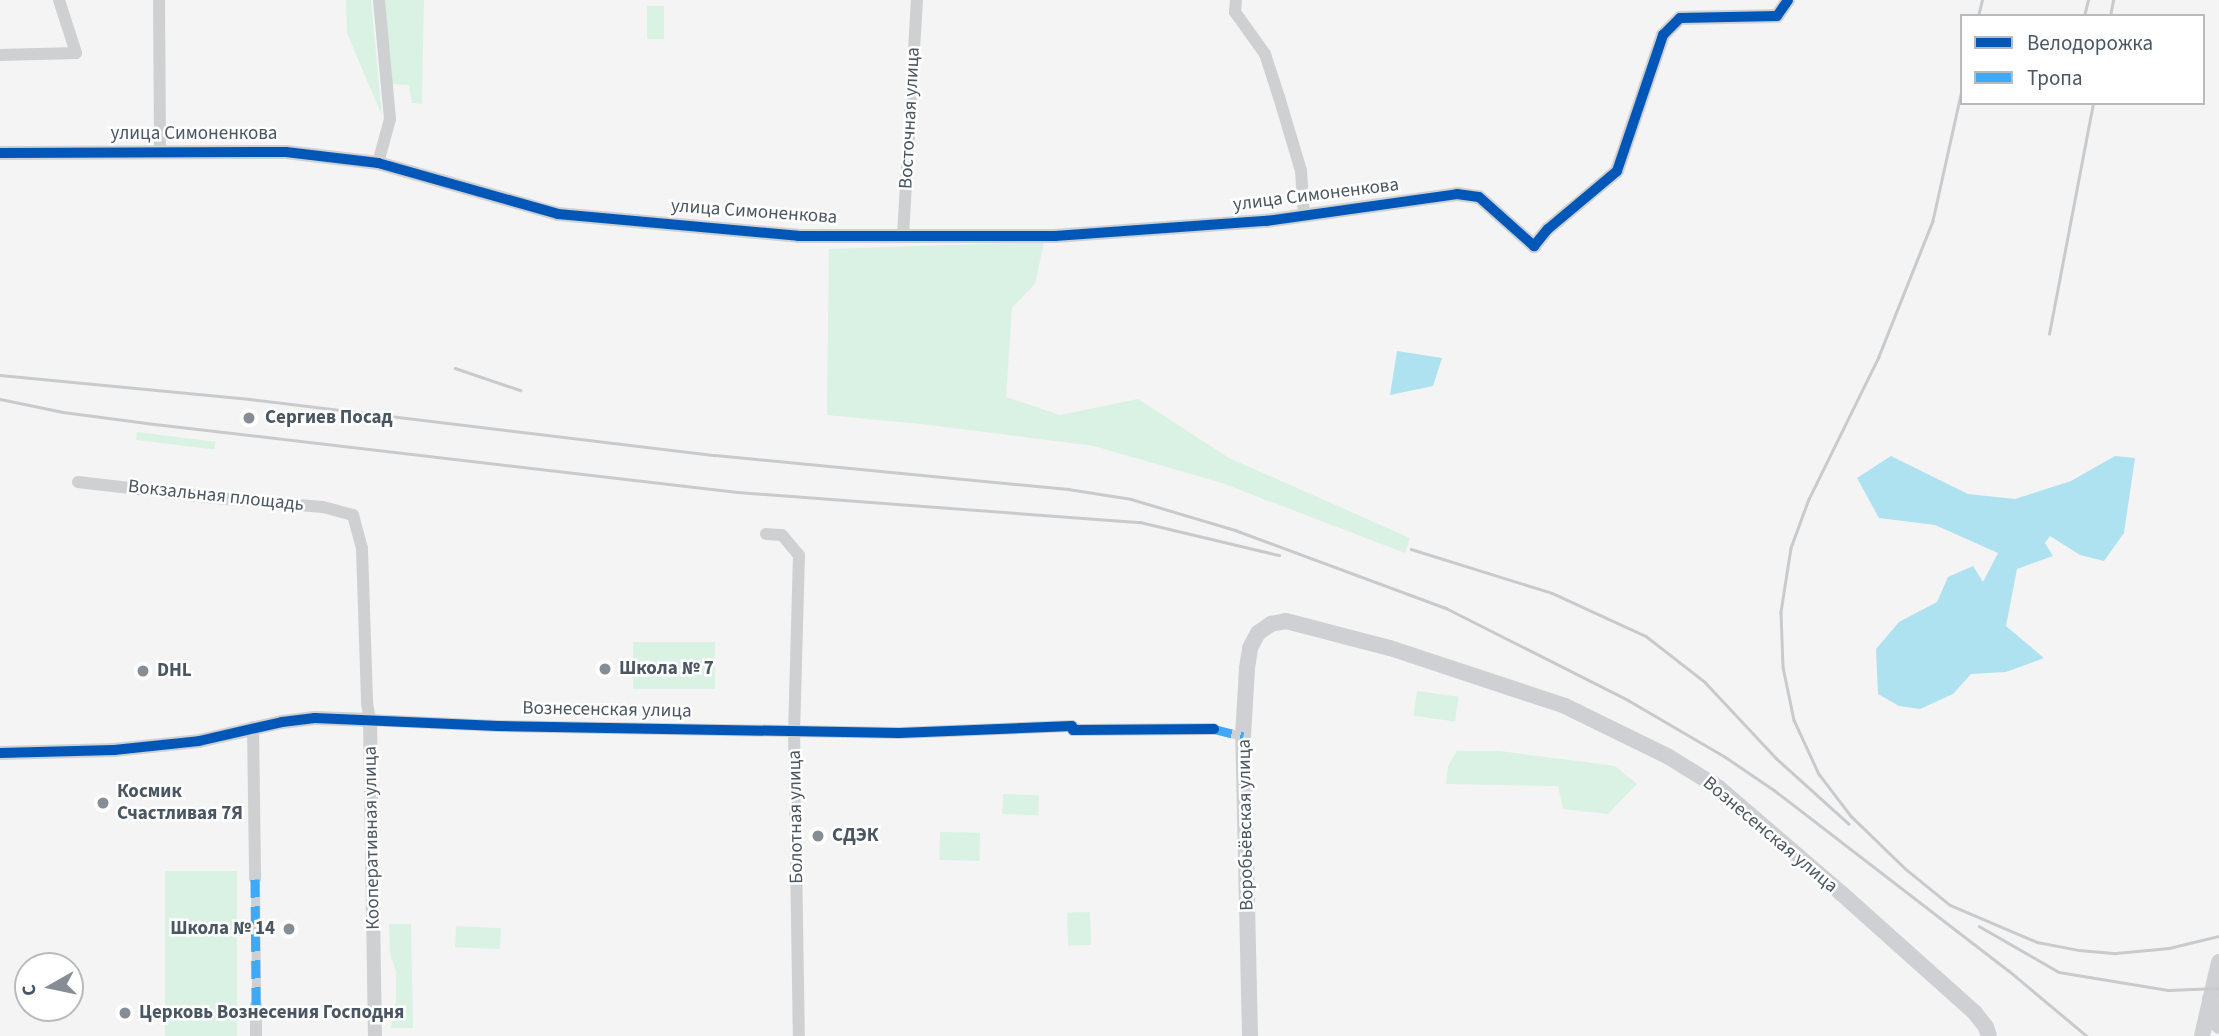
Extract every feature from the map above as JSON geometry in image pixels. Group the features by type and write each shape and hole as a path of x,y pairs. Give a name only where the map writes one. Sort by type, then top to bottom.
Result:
{"main road":[{"name":"Вознесенская улица","path":"1271,624 1286,621 1390,648 1491,681 1565,706 1669,757 1719,788 1832,885 1975,1013 1989,1036"},
{"name":"Воробьёвская улица","path":"1250,1036 1243,736 1250,648 1258,633 1271,624"},
{"path":"2202,1036 2219,962"},
{"path":"2209,998 2219,1026"}],"street":[{"path":"0,55 75,53 59,0"},
{"path":"159,0 160,151"},
{"path":"378,163 390,119 379,0"},
{"name":"Восточная улица","path":"903,235 918,0"},
{"path":"1236,0 1236,12 1265,54 1279,97 1301,171 1304,215"},
{"name":"улица Симоненкова","path":"0,153 286,152 378,163 558,214 798,236 1055,236 1266,222 1457,194 1479,197 1534,246 1548,229 1617,172 1663,35 1680,19 1777,16 1788,0"},
{"name":"Вокзальная площадь","path":"78,482 323,507 353,515"},
{"name":"Кооперативная улица","path":"353,515 360,531 362,549 367,702 370,720 375,1036"},
{"name":"Болотная улица","path":"766,534 782,535 799,555 794,729 799,1036"},
{"name":"Вознесенская улица","path":"0,753 114,750 199,741 253,727 315,718 498,726 794,729 899,733 1072,726 1073,730 1214,729 1243,736"},
{"path":"253,727 256,1036"}],"green space":[{"path":"346,0 371,0 382,116 347,33"},
{"path":"385,0 424,0 422,104 412,103 409,85 391,84"},
{"path":"647,6 664,6 664,39 647,39"},
{"path":"1044,242 1035,284 1012,308 1006,397 1060,415 1138,399 1229,458 1410,538 1405,553 1222,483 1094,446 827,415 829,249"},
{"path":"137,432 215,442 214,450 136,440"},
{"path":"633,642 715,642 715,689 633,689"},
{"path":"1417,691 1459,697 1455,722 1414,716"},
{"path":"1457,751 1500,751 1615,766 1637,784 1608,814 1563,809 1558,786 1446,784 1448,766"},
{"path":"1003,794 1039,795 1038,815 1002,814"},
{"path":"940,832 980,833 980,861 940,860"},
{"path":"165,871 237,871 237,1036 165,1036"},
{"path":"1090,912 1091,945 1068,946 1067,913"},
{"path":"389,924 411,924 413,1028 391,1028 396,1001 396,971 390,954"},
{"path":"456,926 501,928 500,949 455,947"}],"water":[{"path":"1397,351 1442,358 1433,386 1390,395"},
{"path":"1891,456 1968,494 2015,499 2071,481 2115,456 2135,458 2124,533 2104,561 2080,555 2050,536 2045,543 2053,556 2017,569 2006,626 2044,658 2006,672 1971,674 1953,694 1920,709 1899,706 1878,694 1876,649 1899,622 1937,602 1948,577 1973,566 1983,582 1998,553 1935,525 1879,518 1857,478"}],"railway":[{"path":"1978,14 1982,0"},
{"path":"2084,14 2088,0"},
{"path":"2110,14 2113,0"},
{"path":"1960,99 1933,221 1879,357 1809,499 1791,548 1781,612 1783,667 1794,720 1819,774 1851,816 1907,870 1950,905 2037,942 2079,950 2116,953 2169,948 2219,936"},
{"path":"2049,334 2093,105"},
{"path":"455,368 520,390"},
{"path":"0,375 250,399 715,455 1068,489 1131,499 1235,530 1446,608 1628,700 1724,756 1774,790 2008,970 2087,1036"},
{"path":"0,399 63,412 146,423 737,492 1140,522 1279,555"},
{"path":"1411,549 1552,593 1646,636 1705,682 1776,758 1849,824"},
{"path":"1979,926 2059,972 2168,990 2219,988"}],"marked path":[{"path":"1214,729 1243,736"},
{"path":"255,879 256,1005"}],"cycle path":[{"path":"0,153 286,152 378,163 558,214 798,236 1055,236 1266,221 1457,194 1479,197 1534,246 1548,229 1617,171 1663,35 1680,18 1777,16 1788,0"},
{"path":"0,753 114,750 199,741 282,722 315,718 498,726 899,733 1072,726 1073,730 1214,729"}],"place":[{"name":"Сергиев Посад","path":"249,418"},
{"name":"Школа № 7","path":"605,669"},
{"name":"DHL","path":"143,671"},
{"name":"Космик Счастливая 7Я","path":"103,803"},
{"name":"СДЭК","path":"818,836"},
{"name":"Школа № 14","path":"289,929"},
{"name":"Церковь Вознесения Господня","path":"125,1013"}]}
